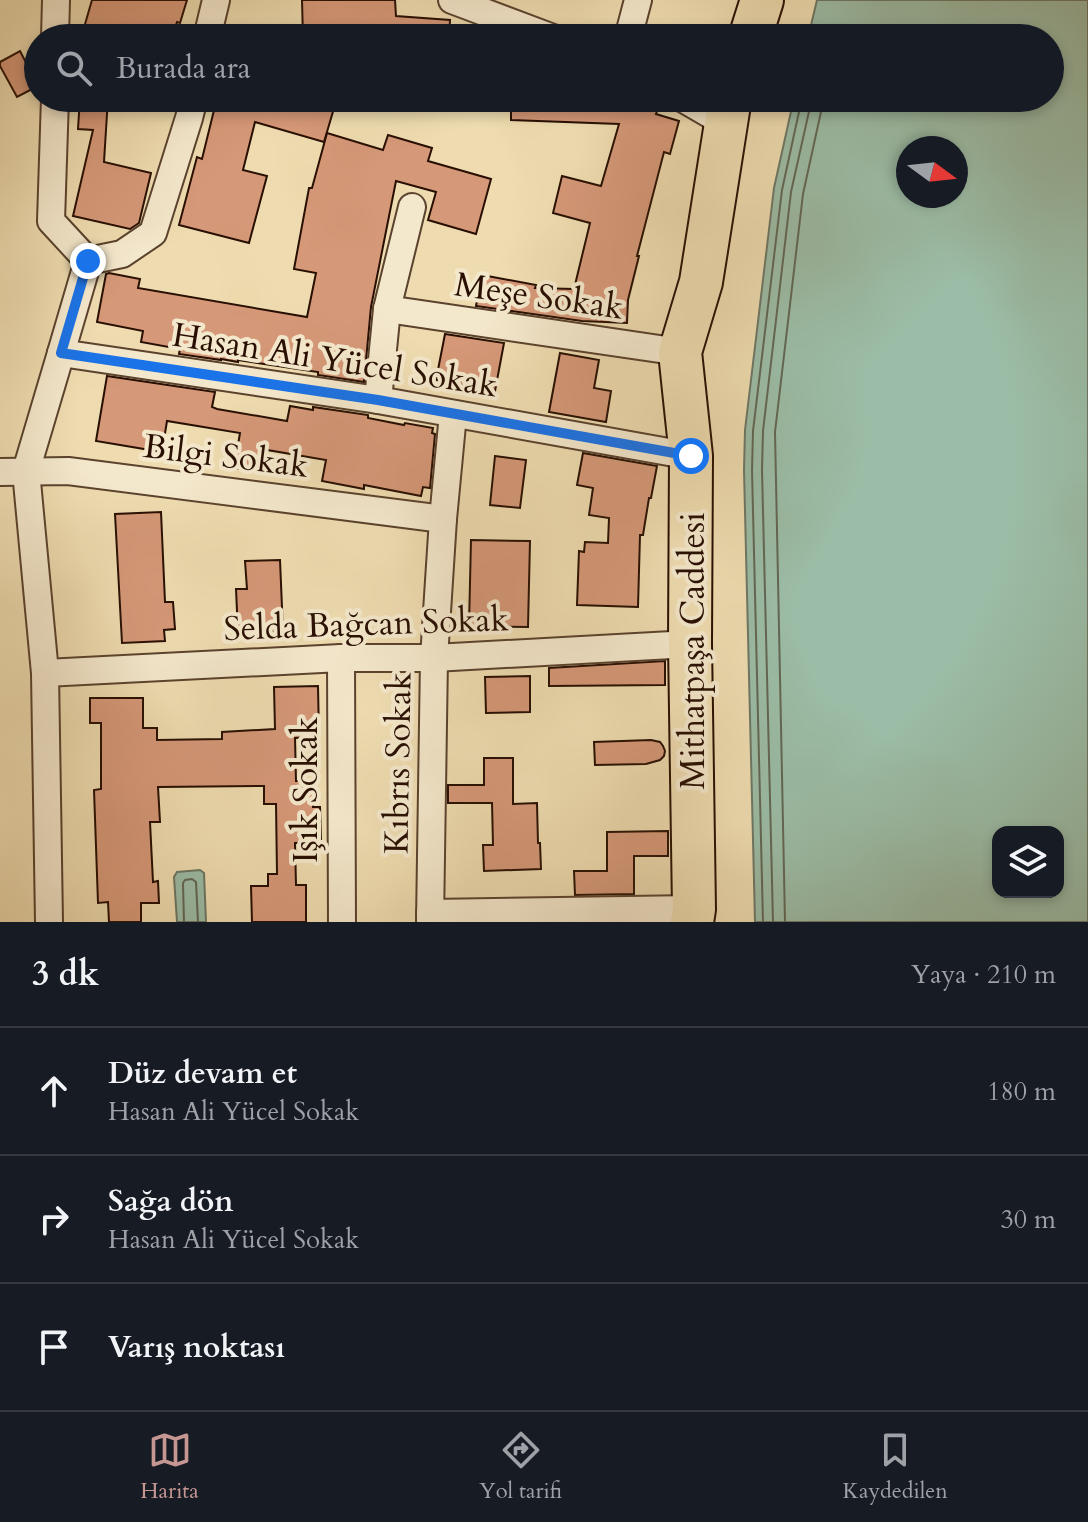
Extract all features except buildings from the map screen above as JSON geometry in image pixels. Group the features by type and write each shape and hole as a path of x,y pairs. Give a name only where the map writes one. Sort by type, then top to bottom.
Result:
{"main road":[{"path":"754,24 762,0"},
{"name":"Mithatpaşa Caddesi","path":"693,916 691,456 680,352 701,282 728,112"}],"street":[{"path":"55,24 56,0"},
{"path":"210,24 216,0"},
{"path":"452,0 516,24"},
{"path":"632,24 638,0"},
{"path":"55,112 51,221 88,261"},
{"path":"88,261 122,254 153,233 190,112"},
{"path":"378,400 387,309 412,207"},
{"path":"49,922 45,673 13,472 61,353 88,261"},
{"name":"Meşe Sokak","path":"387,309 680,352"},
{"name":"Hasan Ali Yücel Sokak","path":"61,353 378,400 691,456"},
{"name":"Kıbrıs Sokak","path":"430,917 434,658 453,414"},
{"name":"Bilgi Sokak","path":"13,472 68,471 443,519"},
{"name":"Selda Bağcan Sokak","path":"45,673 341,658 434,658 690,644"},
{"name":"Işık Sokak","path":"341,658 342,922"},
{"path":"430,917 693,916"}],"water":[{"path":"817,0 1088,0 1088,922 755,922 745,430 774,188 791,112 1064,112 1064,24 811,24"},
{"path":"200,870 204,873 206,922 177,922 174,877 177,872"}],"route":[{"path":"88,261 61,353 378,400 691,456"}]}
